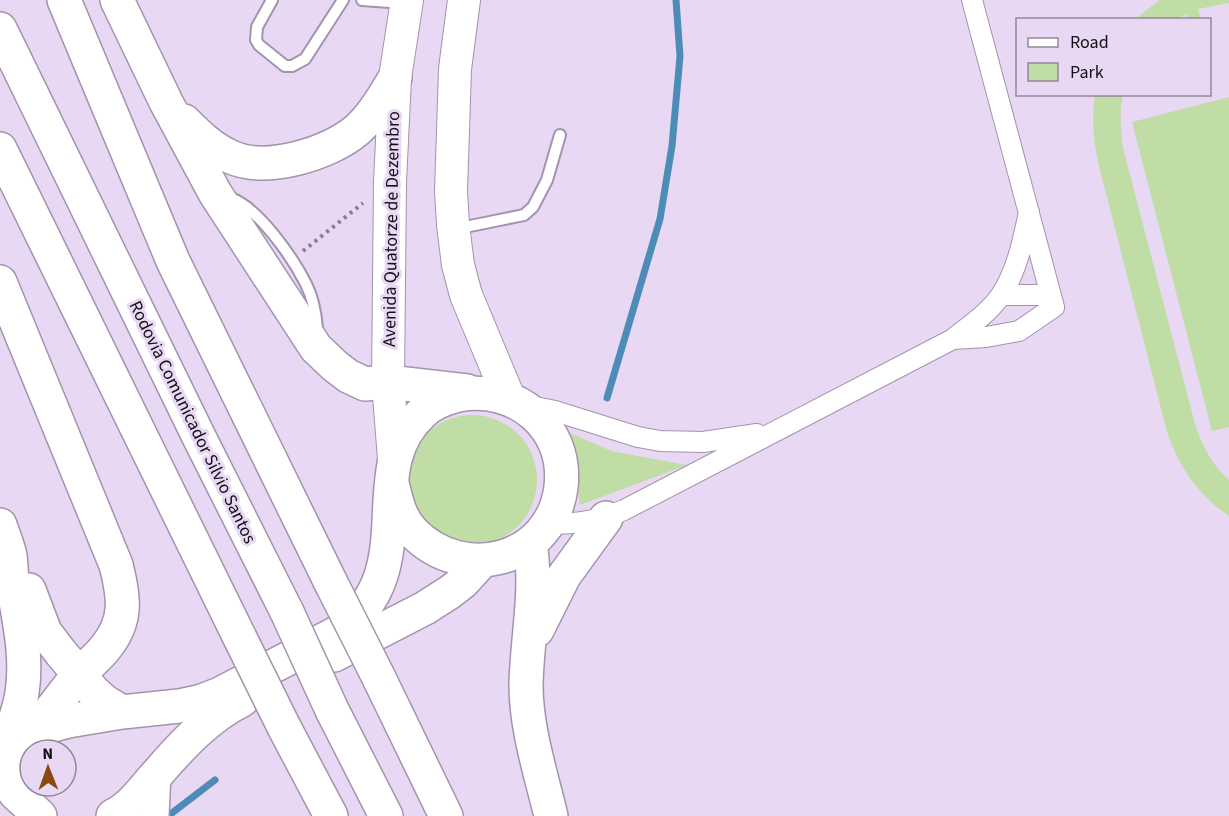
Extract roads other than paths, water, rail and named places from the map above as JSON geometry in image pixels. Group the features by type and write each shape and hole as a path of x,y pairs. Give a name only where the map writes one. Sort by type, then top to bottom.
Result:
{"highway":[{"path":"64,0 174,261 446,816"},
{"path":"117,0 166,102 214,193 316,348 348,376 365,384 388,382 474,392 515,401 545,425 557,448 562,474 559,500 539,533 508,556 482,561 456,559 431,549 412,531 398,508 393,471"},
{"name":"Rodovia Comunicador Silvio Santos","path":"0,28 287,612 332,710 386,816"},
{"path":"166,102 207,144 233,158 258,163 286,162 334,146 358,130 380,103 395,78"},
{"path":"0,149 284,727 331,816"},
{"path":"0,282 116,565 123,589 123,610 118,628 106,647 78,675 32,735 12,767"},
{"path":"32,735 68,721 202,701 351,624 365,610 375,594 382,574 388,542 393,471 404,433 423,412 447,398 474,392"},
{"path":"528,648 564,576 606,518"},
{"path":"539,533 526,687 528,715 551,816"},
{"path":"5,539 23,575 45,632 78,675 104,701 122,712"},
{"path":"5,539 18,606 24,668 22,694 10,735 9,752 15,793 40,816"},
{"path":"113,816 123,811 196,731 217,715 425,608 463,582 482,561"}],"main road":[{"path":"465,0 455,69 451,191 453,225 458,265 466,295 515,401"},
{"name":"Avenida Quatorze de Dezembro","path":"393,471 388,382 390,182 395,78 407,2"},
{"path":"155,816 158,773"}],"street":[{"path":"952,339 986,338 1019,331 1054,307 972,0"},
{"path":"539,533 606,518 697,473 952,339 990,309 1001,295 1021,248 1029,212"},
{"path":"1001,295 1050,295"},
{"path":"515,401 638,437 660,441 704,442 775,431"}],"lane":[{"path":"272,0 257,27 256,40 285,66 292,66 305,59 343,0"},
{"path":"362,0 407,2"},
{"path":"453,225 470,226 524,215 533,207 547,180 560,135"},
{"path":"214,193 237,200 249,208 266,225 291,261 306,284 314,308 316,348"}],"waterway":[{"path":"607,398 660,219 672,146 680,56 676,0"},
{"path":"168,816 215,780"}]}
